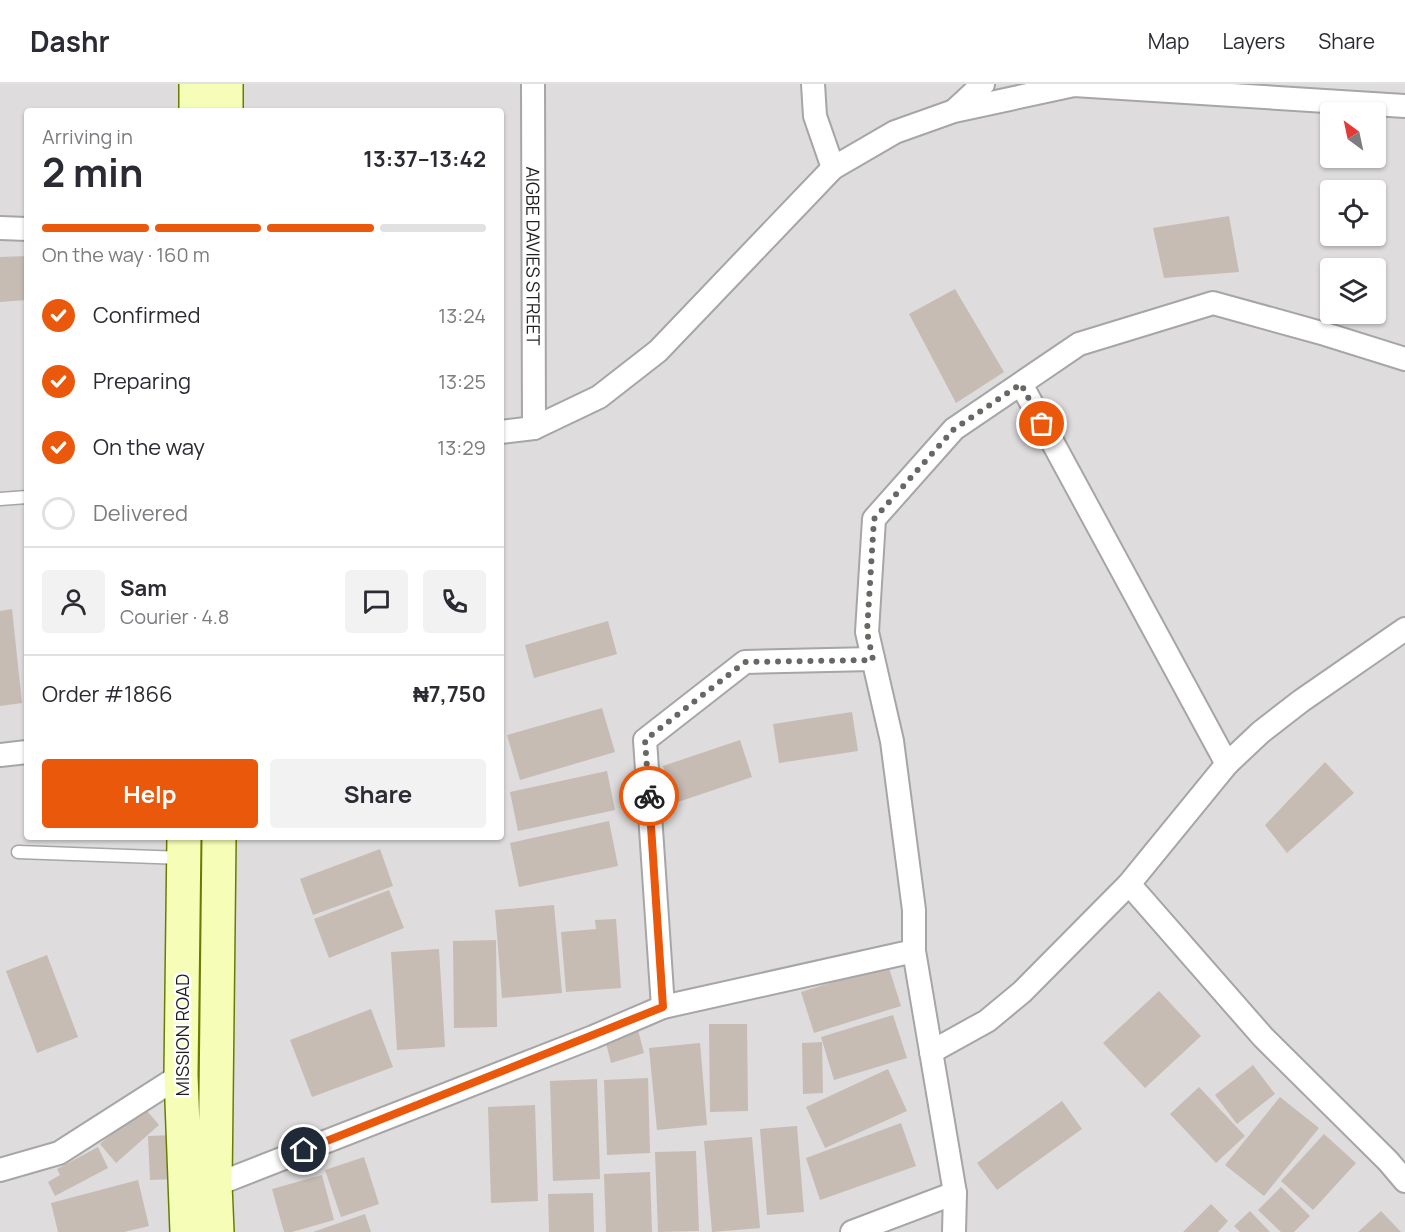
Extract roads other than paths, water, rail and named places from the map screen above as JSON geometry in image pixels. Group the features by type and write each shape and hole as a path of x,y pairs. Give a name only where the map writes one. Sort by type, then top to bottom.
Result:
{"street":[{"path":"196,84 196,108"},
{"path":"226,84 226,108"},
{"name":"AIGBE DAVIES STREET","path":"533,84 534,428"},
{"path":"813,84 815,116 833,168"},
{"path":"954,111 983,84"},
{"path":"504,432 534,428 599,397 658,351 833,168 895,132 954,111 1074,85 1405,106"},
{"path":"0,228 24,229"},
{"path":"954,1232 955,1194 914,951 914,910 892,741 867,632 874,519 954,429 1079,344 1213,303 1326,334 1405,359"},
{"path":"1021,384 1227,764"},
{"path":"931,1052 987,1021 1022,992 1129,884 1227,764 1261,732 1405,629"},
{"path":"663,1007 645,740 745,662 873,660"},
{"path":"0,755 24,752"},
{"name":"MISSION ROAD","path":"217,1232 215,1185 219,840"},
{"name":"MISSION ROAD","path":"184,848 180,1075 187,1232"},
{"path":"1129,884 1263,1038 1388,1161 1405,1181"},
{"path":"215,1185 593,1037 663,1007 914,951"},
{"path":"0,1170 59,1153 180,1075"},
{"path":"852,1232 955,1194"}],"lane":[{"path":"0,499 24,497"},
{"path":"18,852 184,848"}]}
